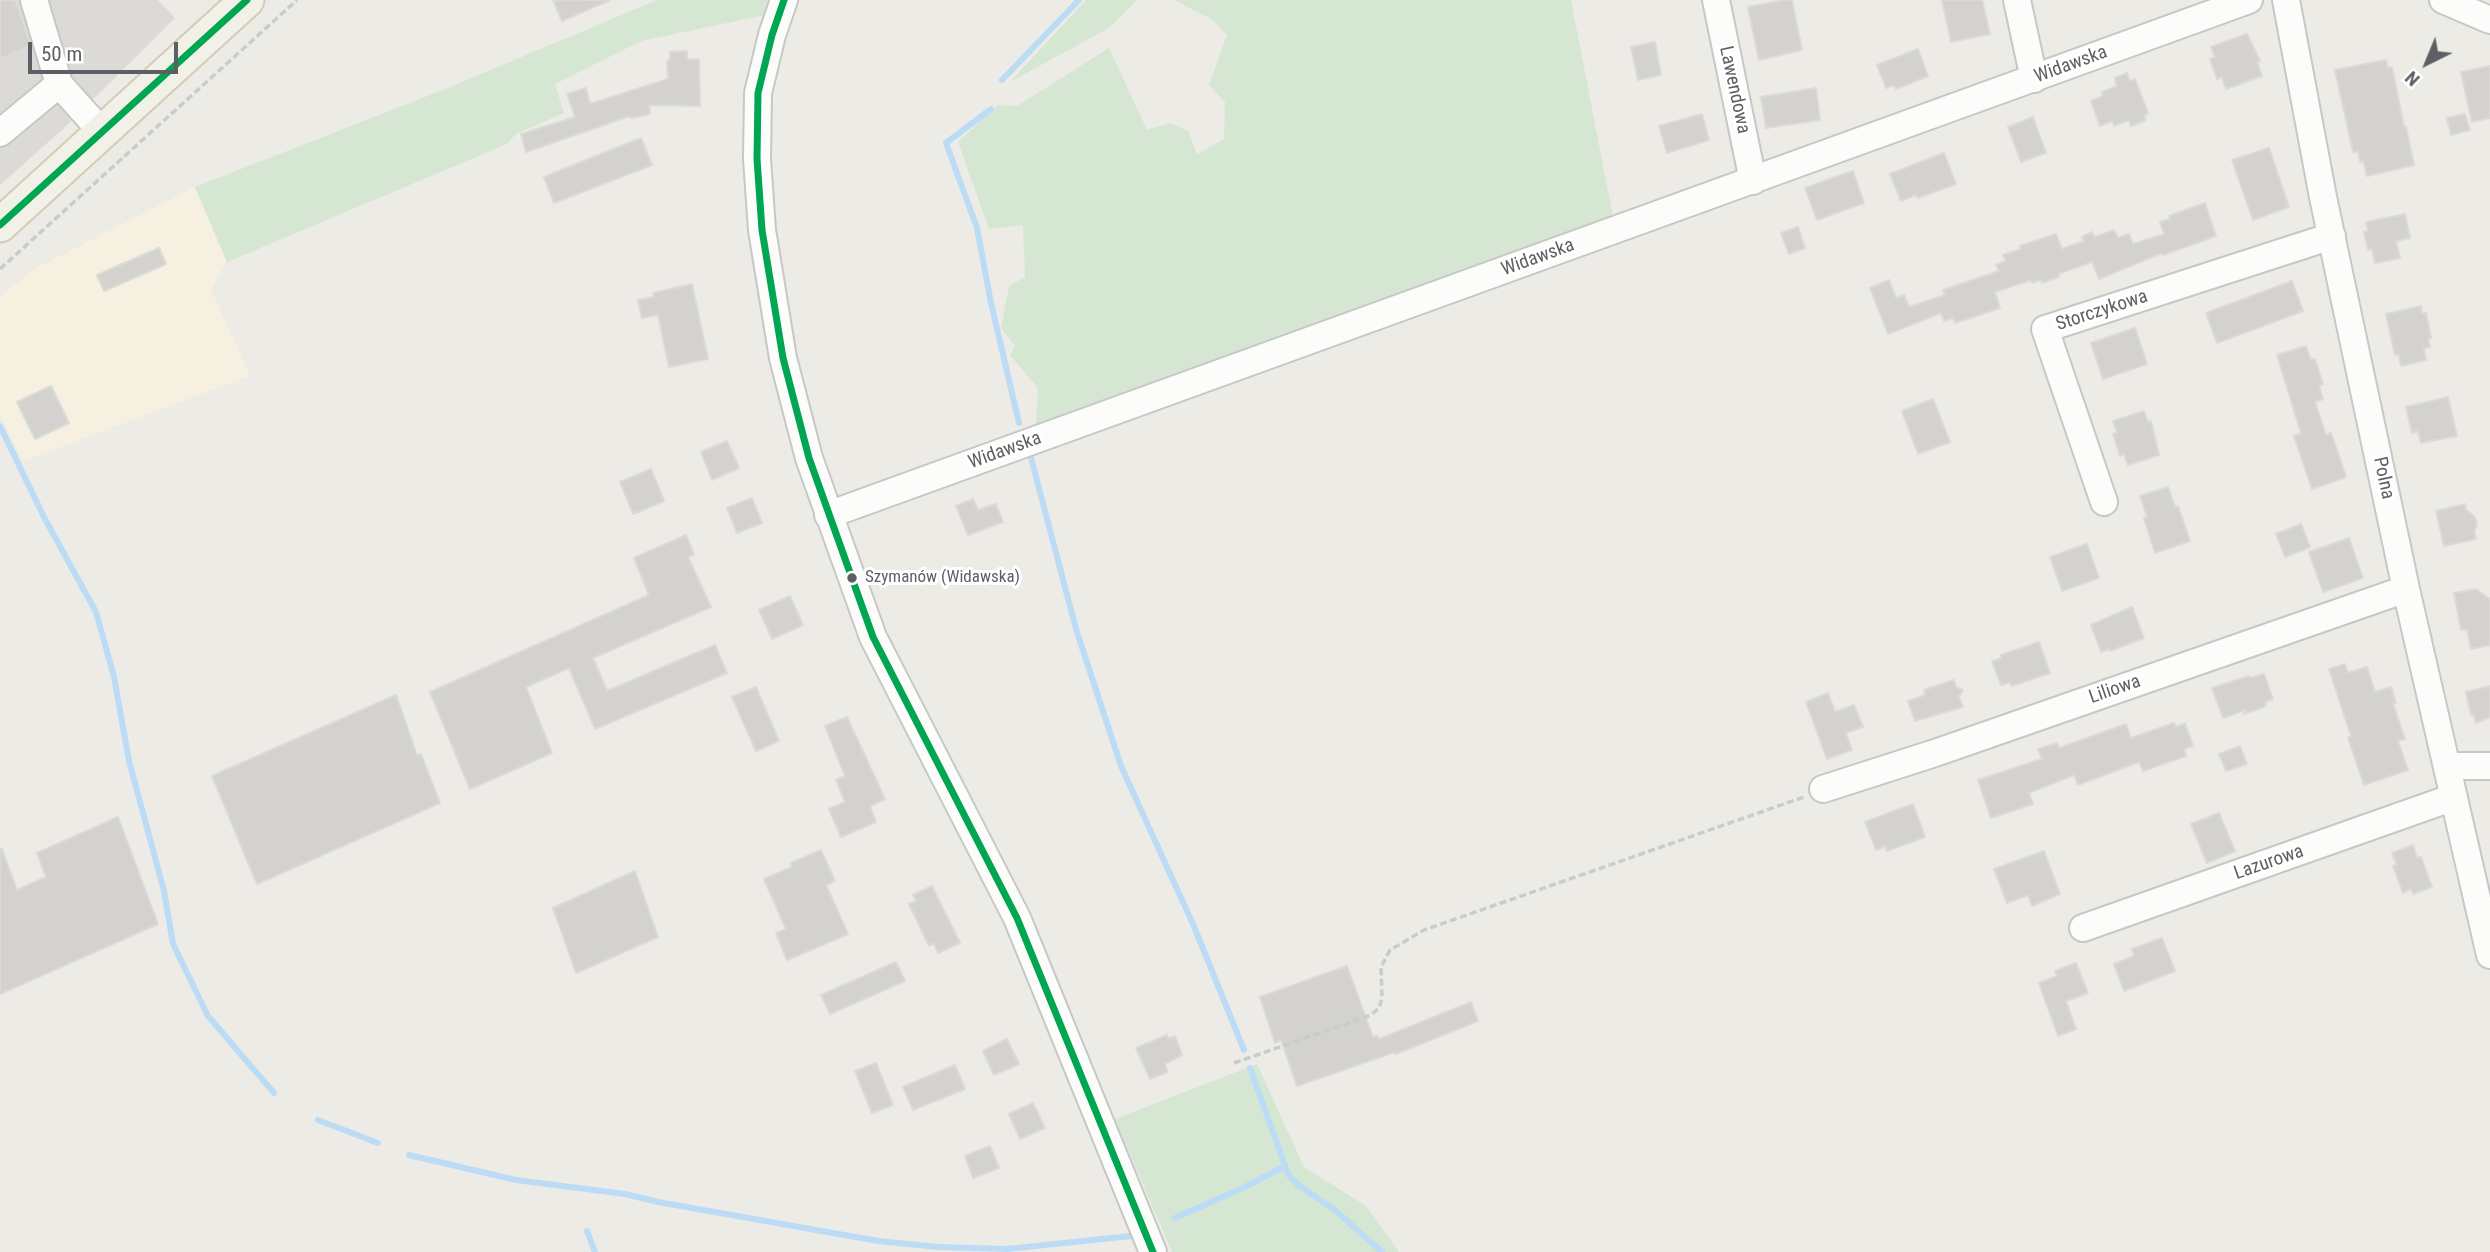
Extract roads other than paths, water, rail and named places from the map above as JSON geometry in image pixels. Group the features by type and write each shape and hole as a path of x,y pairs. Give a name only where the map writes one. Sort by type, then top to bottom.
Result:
{"main road":[{"path":"0,225 247,0"}],"street":[{"path":"34,0 59,84 102,132"},
{"path":"784,0 772,35 758,93 757,159 762,230 783,358 809,458 873,637 1017,918 1153,1252"},
{"name":"Lawendowa","path":"1716,0 1753,181"},
{"path":"2017,0 2034,79"},
{"name":"Widawska","path":"828,515 2249,0"},
{"name":"Polna","path":"2286,0 2406,589 2490,955"},
{"path":"2443,0 2490,20"},
{"path":"0,133 59,84"},
{"name":"Storczykowa","path":"2104,502 2045,329 2332,236"},
{"name":"Liliowa","path":"1823,789 1935,753 2406,589"},
{"path":"2447,766 2490,766"},
{"name":"Lazurowa","path":"2083,928 2454,797"}],"waterway":[{"path":"1002,80 1079,0"},
{"path":"991,109 946,143 977,228 991,303 1019,423"},
{"path":"0,426 45,519 96,612 114,677 129,761 164,891 173,944 208,1016 274,1093"},
{"path":"1030,454 1076,629 1121,766 1193,924 1244,1050"},
{"path":"1250,1068 1288,1174 1297,1184 1336,1211 1382,1252"},
{"path":"318,1120 378,1143"},
{"path":"409,1155 516,1180 625,1194 878,1241 938,1247 1007,1249 1131,1236"},
{"path":"1175,1218 1285,1166"},
{"path":"587,1231 595,1252"}],"place":[{"name":"Szymanów (Widawska)","path":"852,578"}]}
